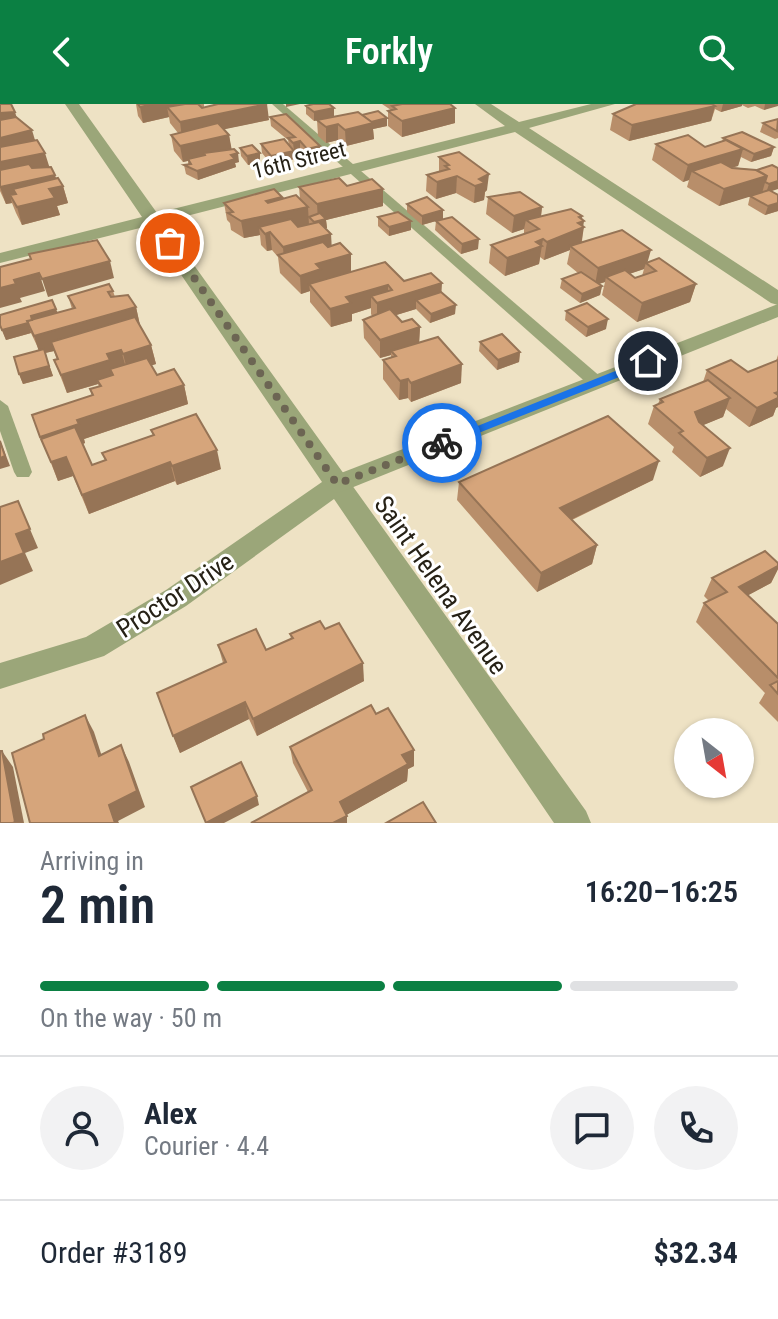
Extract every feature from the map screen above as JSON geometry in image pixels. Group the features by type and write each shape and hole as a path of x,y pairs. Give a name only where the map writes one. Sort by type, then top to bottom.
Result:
{"street":[{"name":"Saint Helena Avenue","path":"72,104 574,823"},
{"path":"482,104 778,299"},
{"name":"16th Street","path":"0,258 608,104"},
{"name":"Proctor Drive","path":"0,676 94,647 176,598 337,484 778,310"}],"lane":[{"path":"277,104 596,382"},
{"path":"0,406 23,472"}],"building":[{"path":"0,104 11,104 15,112 0,113"},
{"path":"198,104 202,108 218,104 267,104 180,122 167,107"},
{"path":"329,104 334,108 314,112 306,106"},
{"path":"450,104 455,108 402,121 388,111 396,109 392,106"},
{"path":"636,104 715,106 632,125 613,114"},
{"path":"378,111 387,118 371,122 362,115"},
{"path":"358,112 373,123 345,130 338,124 326,127 317,120"},
{"path":"286,114 320,146 307,149 300,141 293,143 288,138 295,137 270,117"},
{"path":"16,117 32,130 0,138 0,120"},
{"path":"778,119 777,131 763,123"},
{"path":"218,123 229,135 180,146 171,135"},
{"path":"742,132 774,147 754,154 723,138"},
{"path":"688,135 705,147 726,140 743,149 688,165 656,144"},
{"path":"284,139 294,151 271,156 261,144"},
{"path":"37,140 45,153 0,162 0,147"},
{"path":"252,145 260,153 247,156 240,148"},
{"path":"234,149 238,153 231,155 235,159 197,171 184,165 191,164 188,159 204,153"},
{"path":"459,152 489,174 479,179 485,183 475,186 457,176 437,182 427,175 449,169 445,166 449,165 439,157"},
{"path":"721,162 732,168 756,170 767,176 724,189 692,171"},
{"path":"29,164 32,168 51,167 55,175 0,187 0,170"},
{"path":"772,165 778,168 778,181 769,184 765,182 767,176 757,170"},
{"path":"58,178 63,186 49,189 55,198 17,207 10,195 16,194 13,189"},
{"path":"339,178 347,186 372,179 383,189 317,204 299,187"},
{"path":"274,189 282,197 266,201 268,203 296,195 308,207 241,221 228,213 233,212 224,203"},
{"path":"769,190 778,195 778,203 768,206 750,196"},
{"path":"520,192 542,207 514,216 488,197"},
{"path":"427,197 443,210 422,216 407,204"},
{"path":"571,209 582,216 579,217 584,221 578,223 584,227 547,242 543,239 536,242 542,246 507,258 491,245 539,229 526,220"},
{"path":"398,212 411,221 389,227 378,217"},
{"path":"320,213 326,219 314,222 309,217"},
{"path":"452,217 479,239 462,244 436,221"},
{"path":"291,219 298,227 319,222 331,234 283,247 270,232 265,234 259,227"},
{"path":"622,230 651,250 598,268 570,246"},
{"path":"97,240 110,261 42,279 39,273 14,280 16,284 0,288 0,267 31,259 29,254"},
{"path":"323,242 328,247 340,243 351,254 316,264 321,269 300,276 278,255"},
{"path":"659,258 696,284 642,303 606,277 625,270 635,278 656,271 646,263"},
{"path":"385,262 404,281 431,273 442,283 377,303 371,296 392,290 388,285 346,297 351,303 330,309 309,284"},
{"path":"581,272 602,286 582,294 562,279"},
{"path":"109,284 113,291 108,292 111,297 128,295 136,307 34,336 27,321 75,308 68,296"},
{"path":"441,292 456,305 431,314 416,300"},
{"path":"52,300 56,309 31,316 32,320 28,323 2,330 0,315"},
{"path":"587,303 608,319 588,327 566,311"},
{"path":"390,309 402,322 412,319 420,327 380,340 363,320"},
{"path":"135,317 151,345 123,354 121,350 107,354 110,360 61,375 51,342"},
{"path":"502,334 520,352 498,360 480,342"},
{"path":"438,337 462,364 411,383 408,379 400,381 383,360 396,356 391,351"},
{"path":"44,349 49,366 19,374 14,357"},
{"path":"147,358 157,375 174,369 184,385 77,420 79,424 40,437 32,415 93,395 90,389 101,386 97,380 113,375 110,369"},
{"path":"731,360 748,372 778,360 778,392 775,393 778,398 757,408 707,370"},
{"path":"708,380 730,398 695,412 699,422 730,448 707,458 679,433 683,431 654,406 663,402 660,399"},
{"path":"196,414 217,450 172,466 170,462 82,495 66,457 51,462 41,439 75,427 92,465 106,460 102,453 154,435 151,430"},
{"path":"608,416 659,461 560,508 597,545 541,573 459,482"},
{"path":"0,441 5,456 0,458"},
{"path":"18,501 30,529 16,534 24,553 0,562 0,507"},
{"path":"765,551 778,566 739,587 778,624 778,678 704,603 727,592 712,578"},
{"path":"320,621 325,629 339,623 363,663 253,719 245,702 173,736 157,693 226,662 218,645 256,629 266,650 293,638 290,634"},
{"path":"778,681 778,694 770,685"},
{"path":"371,705 376,714 388,708 414,750 402,755 408,764 340,802 347,816 333,823 251,823 312,790 290,747"},
{"path":"85,715 99,756 121,745 137,791 109,805 115,823 30,823 12,753 44,739 43,734"},
{"path":"0,751 15,822 13,823 0,823"},
{"path":"241,762 257,796 206,823 191,787"},
{"path":"423,802 436,823 386,823"}],"way so far":[{"path":"170,243 337,484 442,443"}],"route":[{"path":"442,443 648,361"}]}
